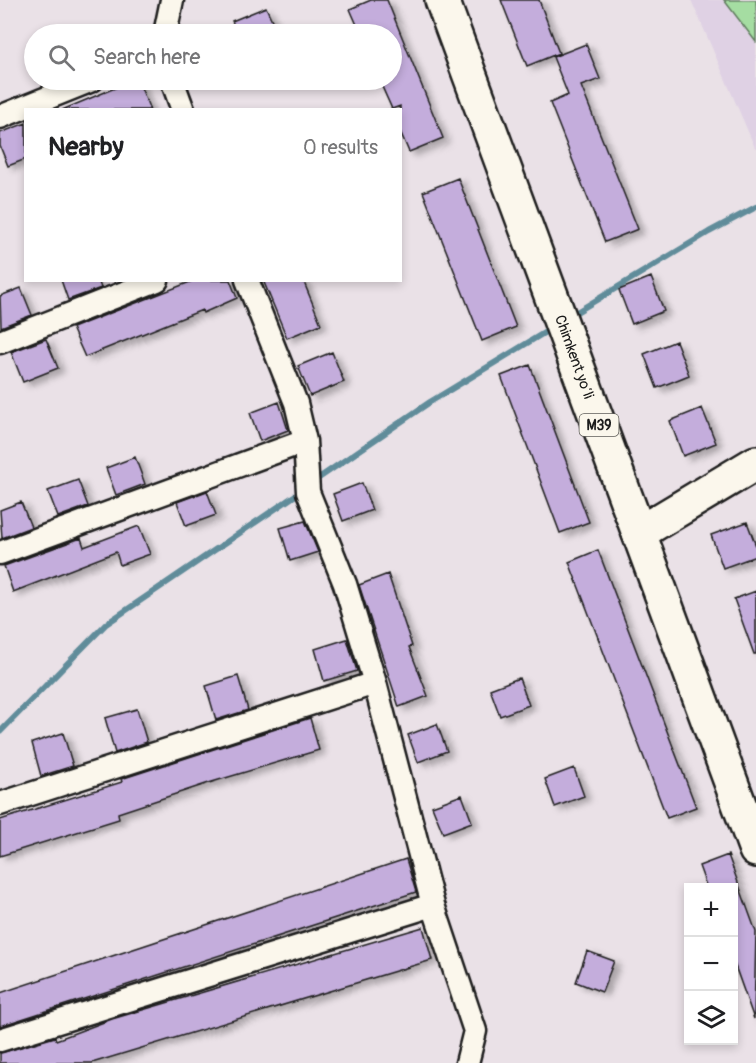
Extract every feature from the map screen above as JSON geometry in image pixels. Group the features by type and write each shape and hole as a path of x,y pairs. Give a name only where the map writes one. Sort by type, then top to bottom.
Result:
{"main road":[{"name":"Chimkent yo‘li","path":"442,0 756,850"},
{"path":"639,533 756,463"}],"street":[{"path":"167,24 172,0"},
{"path":"0,117 67,90"},
{"path":"176,90 182,108"},
{"path":"0,342 152,282"},
{"path":"248,282 296,403 304,441 308,492 345,584 375,683 433,905 475,1031 467,1063"},
{"path":"0,553 304,441"},
{"path":"0,804 375,683"},
{"path":"0,1040 433,905"}],"shaded area":[{"path":"691,0 756,0 756,150 706,34"}],"green space":[{"path":"724,0 756,0 756,42"}],"building":[{"path":"371,0 387,0 397,24 357,24 350,9"},
{"path":"501,0 539,0 559,53 527,66"},
{"path":"266,7 274,24 233,24 232,21"},
{"path":"402,37 443,138 409,152 402,136 402,108 400,106 392,108 383,90 402,90"},
{"path":"586,44 600,79 581,86 638,229 605,242 550,103 568,95 553,57"},
{"path":"110,90 142,90 149,108 67,108"},
{"path":"24,124 24,160 8,166 0,146 0,133"},
{"path":"458,178 516,327 482,341 423,192"},
{"path":"651,277 664,311 632,324 619,290"},
{"path":"62,282 99,282 101,288 68,300"},
{"path":"190,282 231,282 237,298 85,357 72,328"},
{"path":"264,282 304,282 321,324 287,338"},
{"path":"21,288 32,315 1,327 0,296"},
{"path":"46,339 58,368 23,382 11,352"},
{"path":"676,341 689,375 657,388 644,354"},
{"path":"332,352 344,382 310,396 298,366"},
{"path":"530,365 589,522 560,533 501,376"},
{"path":"279,402 288,430 260,441 250,413"},
{"path":"702,408 716,443 683,456 670,421"},
{"path":"135,457 145,484 116,495 106,468"},
{"path":"78,480 88,506 58,517 48,491"},
{"path":"362,483 372,510 343,521 333,494"},
{"path":"207,491 216,515 186,526 177,502"},
{"path":"21,502 31,527 2,538 0,510"},
{"path":"305,521 318,552 290,561 280,528"},
{"path":"747,522 756,546 756,556 723,568 711,535"},
{"path":"139,526 150,554 120,565 116,552 13,592 4,566 81,538 84,547"},
{"path":"598,550 696,807 667,818 569,562"},
{"path":"388,574 412,646 409,647 428,696 399,707 359,585"},
{"path":"756,591 756,654 754,654 734,599"},
{"path":"347,639 357,671 324,681 315,649"},
{"path":"238,676 248,710 216,720 206,686"},
{"path":"519,678 529,705 500,716 490,689"},
{"path":"137,709 147,742 115,753 105,718"},
{"path":"310,718 319,750 118,813 119,819 0,856 0,820 122,782 121,779"},
{"path":"437,724 447,751 418,762 408,735"},
{"path":"63,733 73,766 41,776 32,743"},
{"path":"574,768 584,796 555,807 545,779"},
{"path":"462,795 472,822 443,833 432,806"},
{"path":"728,855 756,932 754,1019 738,974 738,883 705,883 699,866"},
{"path":"406,859 416,892 0,1026 0,993"},
{"path":"423,927 432,960 92,1063 0,1063 0,1053 55,1037 56,1040 112,1019"},
{"path":"587,951 614,961 602,992 576,982"}],"waterway":[{"path":"570,316 709,232 756,207"},
{"path":"313,482 430,402 552,328"},
{"path":"0,732 106,624 303,490"}]}
